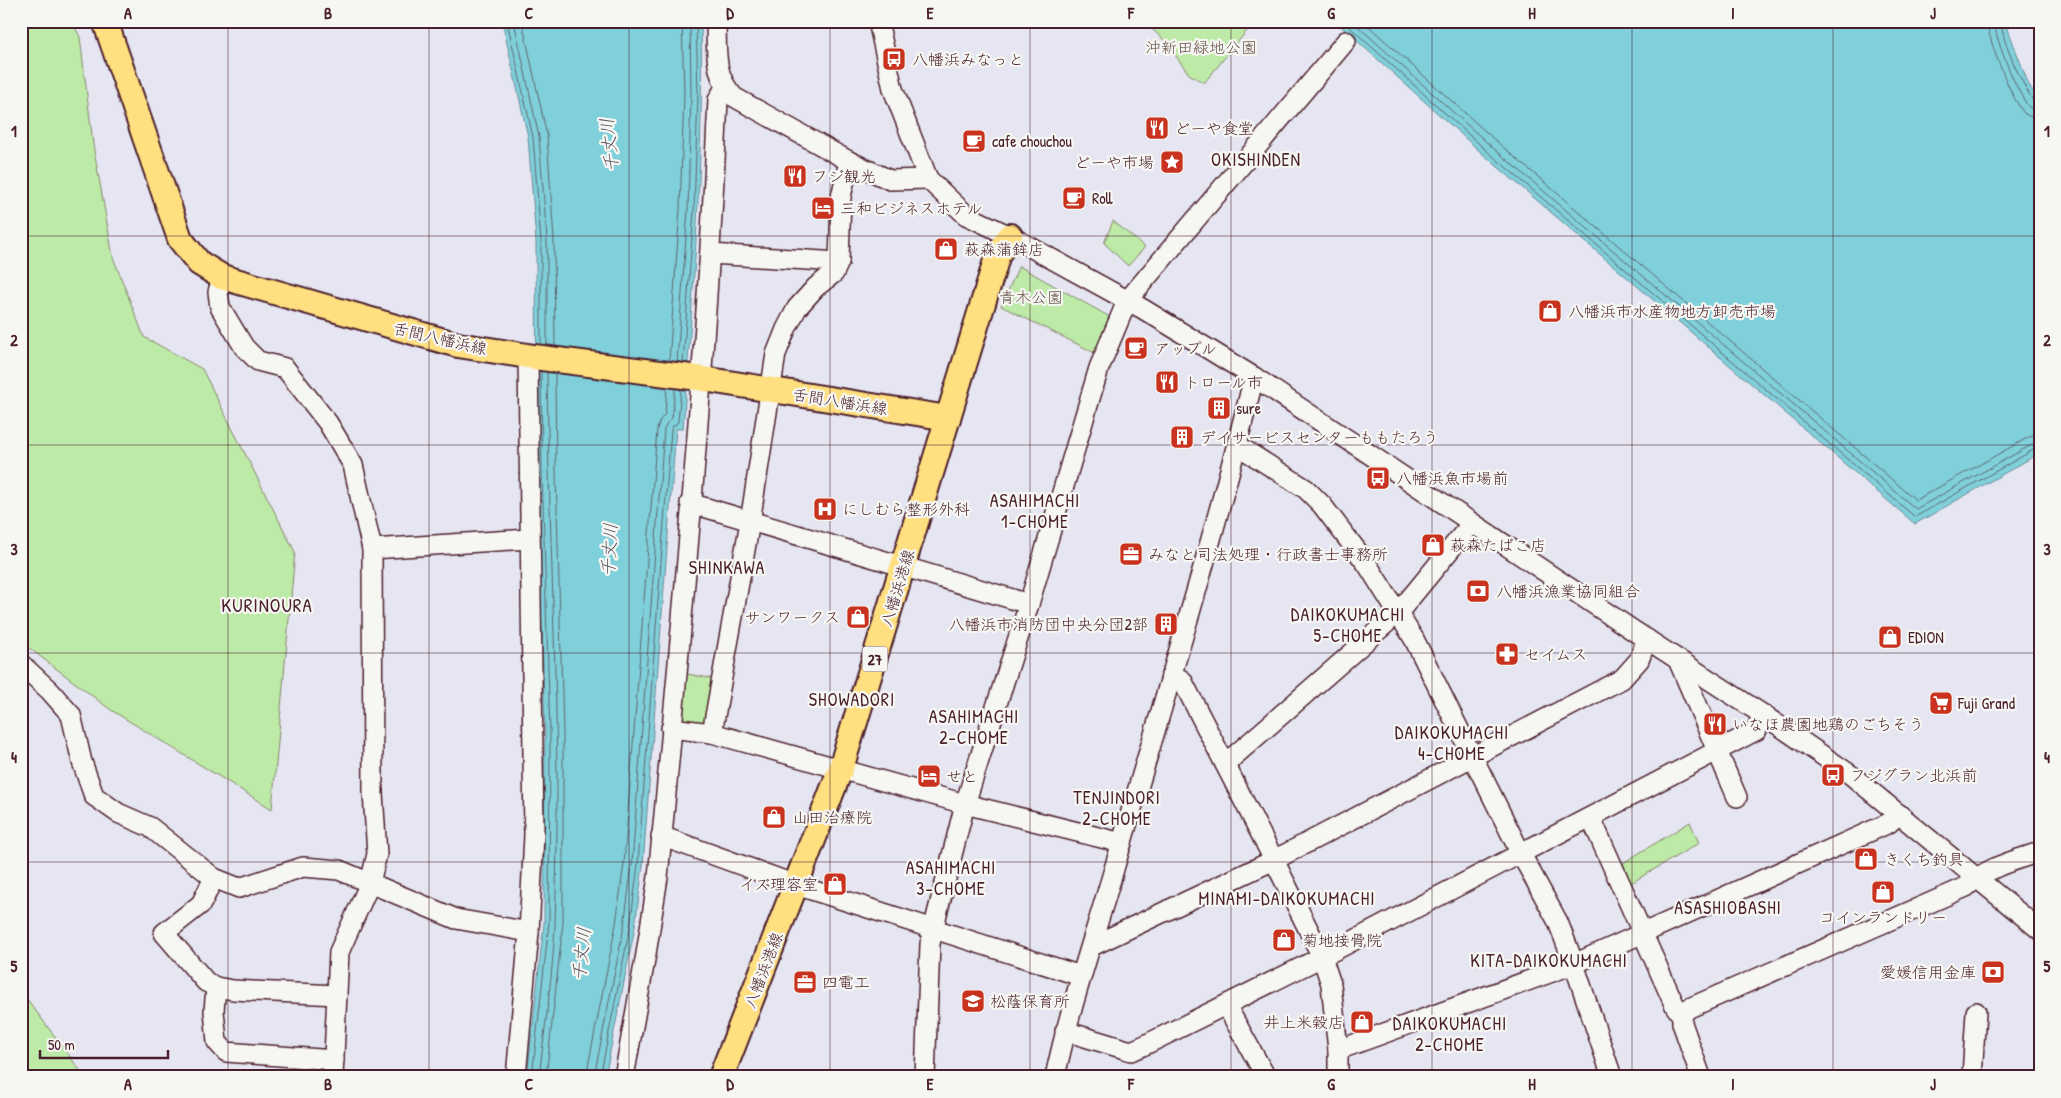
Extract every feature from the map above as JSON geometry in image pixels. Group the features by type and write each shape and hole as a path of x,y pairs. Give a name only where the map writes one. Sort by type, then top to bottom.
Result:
{"main road":[{"name":"舌間八幡浜線","path":"105,21 180,239 199,264 222,277 458,345 531,357 696,378 948,418"},
{"name":"八幡浜港線","path":"721,1077 841,768 998,254 1010,236"}],"street":[{"path":"716,21 717,68 724,87 734,97 849,161 890,180 928,178"},
{"path":"878,21 893,89 928,178 966,215 1010,236 1127,301 1254,377 1762,714 1851,775 2040,930"},
{"path":"926,1077 930,944 933,930 965,804 1099,368 1127,301 1346,41"},
{"path":"624,1077 646,954 662,836 690,503 696,378 711,254 718,100 724,87"},
{"path":"712,733 750,522 776,354 797,308 816,287 834,273 839,262 841,197 849,161"},
{"path":"711,254 839,262"},
{"path":"216,987 214,1011 217,1042 226,1052 333,1069 339,952 370,883 376,854 373,793 372,549 353,466 328,423 285,368 258,362 244,347 220,308 218,292 222,277"},
{"path":"516,1077 529,932 534,835 530,539 531,357"},
{"path":"1055,1077 1065,1031 1092,946 1171,675 1237,445 1254,377"},
{"path":"1237,445 1306,489 1322,505 1367,564 1414,639 1521,854 1558,922 1612,1077"},
{"path":"690,503 1028,604"},
{"path":"1225,764 1398,613 1472,522"},
{"path":"372,549 530,539"},
{"path":"1092,946 1274,860 1622,679 1639,660 1647,639"},
{"path":"1678,660 1737,797"},
{"path":"21,664 50,691 70,715 82,762 94,796 118,813 150,827 214,878 239,888 303,867 339,870 456,919 529,932"},
{"path":"1171,675 1182,680 1322,957 1330,984 1338,1050 1338,1077"},
{"path":"1065,1031 1131,1051 1322,957 1757,730 1762,714"},
{"path":"671,728 712,733 965,804 1122,842"},
{"path":"1338,1050 1574,964 1889,823 1899,814"},
{"path":"1591,818 1674,1006 1682,1016"},
{"path":"662,836 796,885 1081,976"},
{"path":"1701,1077 1682,1023 1682,1016 1687,1009 1966,887 1990,868 2040,852"},
{"path":"214,878 201,904 164,933 206,982 216,987 233,990 337,995"},
{"path":"1226,1005 1266,1077"},
{"path":"1972,1077 1976,1012"}],"green space":[{"path":"21,21 72,21 80,37 93,144 113,257 144,337 202,369 295,552 272,809 111,710 21,642"},
{"name":"沖新田緑地公園","path":"1143,21 1255,21 1204,83 1189,74 1164,40"},
{"path":"1113,221 1145,247 1128,266 1104,243"},
{"name":"青木公園","path":"1019,266 1110,317 1095,353 1001,306"},
{"path":"676,672 715,679 705,732 671,732"},
{"path":"1690,822 1699,843 1631,883 1623,863"},
{"path":"21,991 85,1077 21,1077"}],"water":[{"name":"千丈川","path":"502,21 701,21 699,174 683,429 676,429 643,865 635,927 605,1077 527,1077 544,923 545,732 537,474 536,241 528,137"},
{"path":"1335,21 2005,21 2028,83 2040,103 2040,453 1915,524 1484,155"}],"place":[{"name":"八幡浜みなっと","path":"894,59"},
{"name":"どーや食堂","path":"1157,128"},
{"name":"cafe chouchou","path":"974,141"},
{"name":"どーや市場","path":"1172,162"},
{"name":"フジ観光","path":"795,176"},
{"name":"Roll","path":"1074,198"},
{"name":"三和ビジネスホテル","path":"823,208"},
{"name":"萩森蒲鉾店","path":"946,249"},
{"name":"八幡浜市水産物地方卸売市場","path":"1550,311"},
{"name":"アップル","path":"1136,348"},
{"name":"トロール市","path":"1167,382"},
{"name":"sure","path":"1219,408"},
{"name":"デイサービスセンターももたろう","path":"1182,437"},
{"name":"八幡浜魚市場前","path":"1378,478"},
{"name":"にしむら整形外科","path":"825,509"},
{"name":"萩森たばこ店","path":"1433,545"},
{"name":"みなと司法処理・行政書士事務所","path":"1131,554"},
{"name":"八幡浜漁業協同組合","path":"1478,591"},
{"name":"サンワークス","path":"858,617"},
{"name":"八幡浜市消防団中央分団2部","path":"1166,624"},
{"name":"EDION","path":"1890,637"},
{"name":"セイムス","path":"1507,654"},
{"name":"Fuji Grand","path":"1941,703"},
{"name":"いなほ農園地鶏のごちそう","path":"1715,724"},
{"name":"フジグラン北浜前","path":"1833,775"},
{"name":"せと","path":"929,776"},
{"name":"山田治療院","path":"774,817"},
{"name":"きくち釣具","path":"1866,859"},
{"name":"イズ理容室","path":"835,884"},
{"name":"コインランドリー","path":"1883,892"},
{"name":"菊地接骨院","path":"1284,940"},
{"name":"愛媛信用金庫","path":"1993,972"},
{"name":"四電工","path":"805,982"},
{"name":"松蔭保育所","path":"973,1001"},
{"name":"井上米穀店","path":"1362,1022"}],"district":[{"name":"OKISHINDEN","path":"1256,159"},
{"name":"ASAHIMACHI 1-CHOME","path":"1035,510"},
{"name":"SHINKAWA","path":"727,567"},
{"name":"KURINOURA","path":"267,605"},
{"name":"DAIKOKUMACHI 5-CHOME","path":"1348,624"},
{"name":"SHOWADORI","path":"852,699"},
{"name":"ASAHIMACHI 2-CHOME","path":"974,726"},
{"name":"DAIKOKUMACHI 4-CHOME","path":"1452,742"},
{"name":"TENJINDORI 2-CHOME","path":"1117,808"},
{"name":"ASAHIMACHI 3-CHOME","path":"951,878"},
{"name":"MINAMI-DAIKOKUMACHI","path":"1287,898"},
{"name":"ASASHIOBASHI","path":"1728,907"},
{"name":"KITA-DAIKOKUMACHI","path":"1549,960"},
{"name":"DAIKOKUMACHI 2-CHOME","path":"1450,1033"}]}
